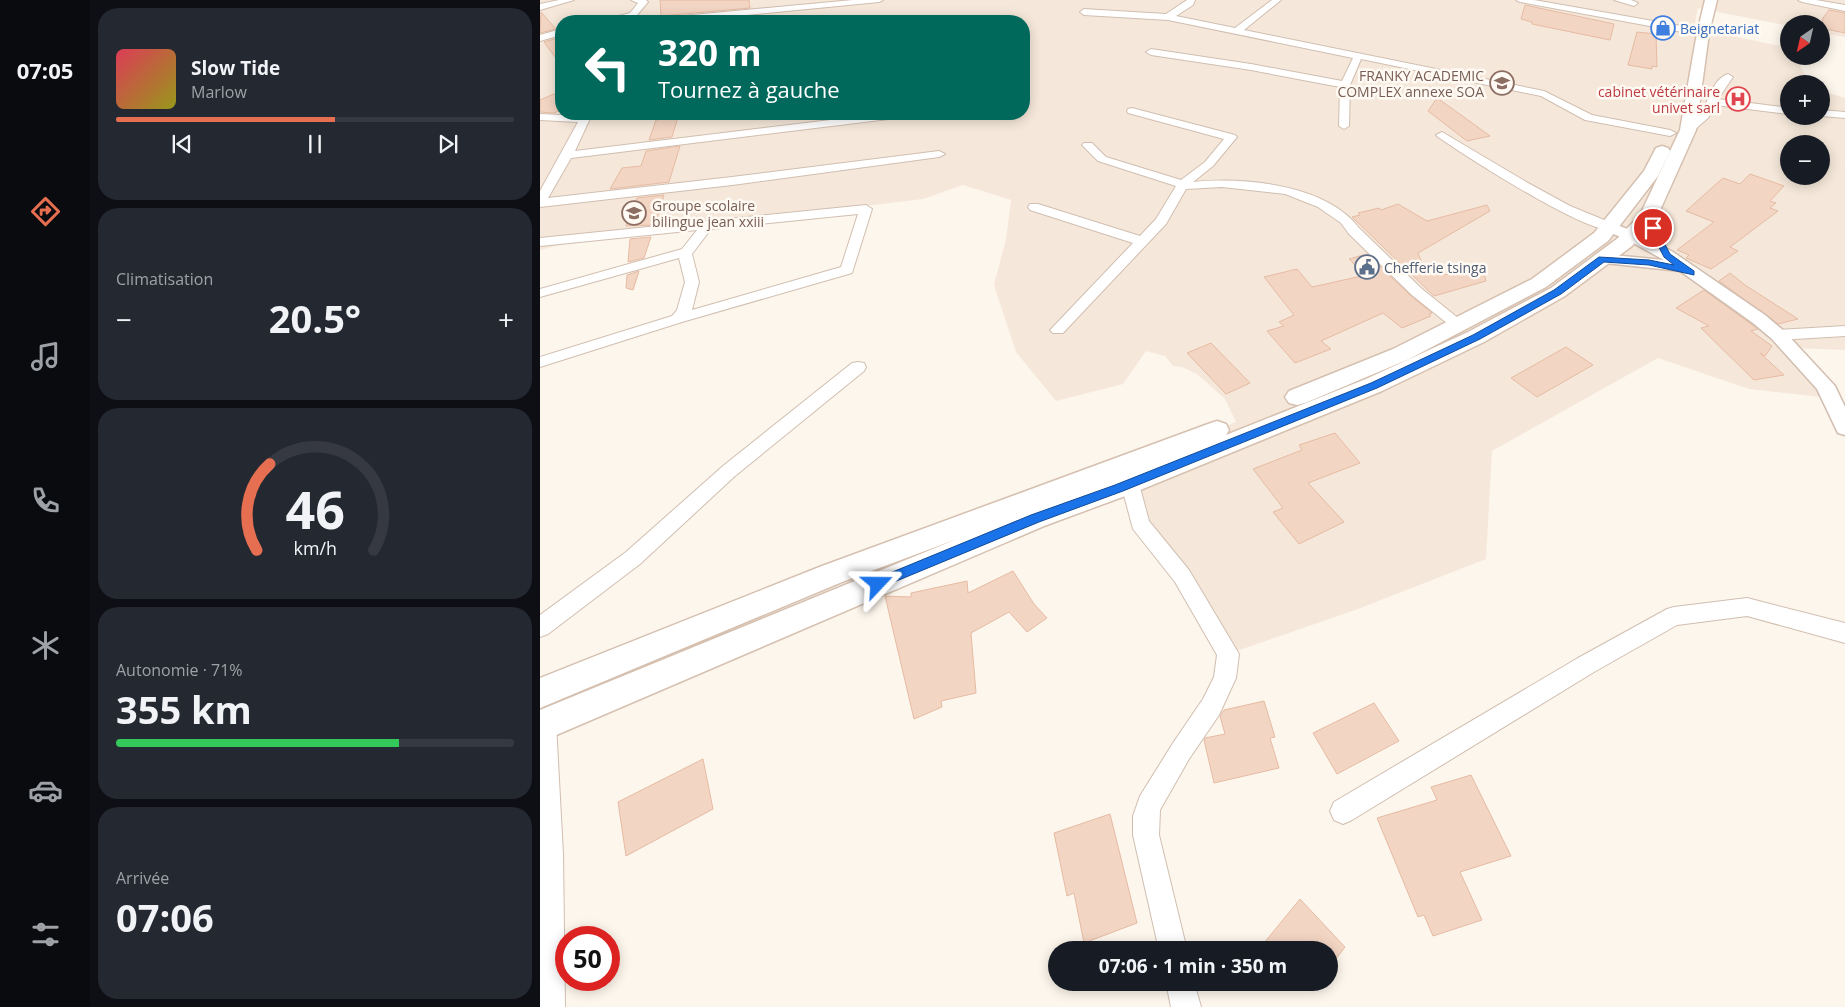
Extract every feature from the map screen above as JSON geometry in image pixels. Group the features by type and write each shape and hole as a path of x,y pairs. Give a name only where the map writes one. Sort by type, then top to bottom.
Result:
{"main road":[{"path":"1677,104 1699,0"},
{"path":"542,725 1035,518 1130,484 1374,385 1476,337 1558,292 1602,259 1623,232 1677,128 1711,0"},
{"path":"540,692 841,571 1236,422 1400,354 1539,283 1623,232 1652,172 1677,128"}],"street":[{"path":"540,7 570,0"},
{"path":"723,15 879,0"},
{"path":"1168,18 1190,3 1190,0"},
{"path":"1236,32 1277,0"},
{"path":"1520,0 1693,31"},
{"path":"1618,0 1634,3"},
{"path":"1802,0 1845,8"},
{"path":"634,15 642,1"},
{"path":"1084,12 1168,18 1544,94 1589,118 1677,128 1704,116 1718,89 1728,77"},
{"path":"540,38 555,34"},
{"path":"1151,52 1251,67 1344,85"},
{"path":"1344,126 1344,85 1358,56"},
{"path":"1712,101 1780,110"},
{"path":"1058,330 1161,221 1183,184 1209,164 1231,137 1132,111"},
{"path":"1830,114 1845,115"},
{"path":"540,117 555,117"},
{"path":"540,203 584,120"},
{"path":"567,155 856,120"},
{"path":"1442,134 1479,159 1588,219 1623,232 1678,265 1759,319 1778,335 1825,386 1845,428"},
{"path":"1088,145 1102,160 1189,186 1222,183 1286,191 1322,204 1346,220 1354,231 1417,292 1458,325"},
{"path":"540,203 732,181 939,154"},
{"path":"540,176 556,174"},
{"path":"1034,207 1142,241"},
{"path":"540,242 866,208 847,270 677,319 632,335 540,362"},
{"path":"540,293 685,253 707,225"},
{"path":"1623,232 1678,265"},
{"path":"677,319 684,312 692,282 685,253"},
{"path":"1602,259 1635,260 1678,265"},
{"path":"1778,335 1845,330"},
{"path":"540,627 634,558 729,471 858,367"},
{"path":"1130,484 1140,524 1182,576 1228,654 1225,678 1210,707 1149,805 1146,816 1146,835 1171,941"},
{"path":"1343,811 1586,665 1674,616 1747,607 1845,633"},
{"path":"542,725 550,854 550,1007"},
{"path":"1182,991 1186,1007"}],"shaded area":[{"path":"540,0 1845,0 1845,37 1830,34 1830,15 1780,15 1780,24 1698,8 1694,28 1780,46 1780,65 1800,65 1805,75 1780,75 1780,125 1830,125 1830,93 1845,98 1845,350 1792,348 1831,398 1749,389 1658,358 1492,451 1486,559 1358,609 1228,654 1140,524 1113,478 1105,472 1236,422 1225,399 1197,374 1182,367 1173,366 1165,356 1146,351 1123,384 1056,401 1016,352 994,285 1006,239 1011,200 963,185 923,199 575,241 540,250"}],"building":[{"path":"660,0 749,0 750,8 672,15 661,15"},
{"path":"1525,5 1614,24 1610,40 1532,24 1532,22 1521,19"},
{"path":"1829,10 1845,13 1845,33 1830,30 1830,15 1825,15"},
{"path":"541,12 555,29 540,33"},
{"path":"1637,32 1656,34 1657,67 1652,66 1652,69 1628,65"},
{"path":"555,39 555,57 544,42"},
{"path":"555,94 555,113 540,112 540,100"},
{"path":"1437,98 1490,136 1467,141 1428,111"},
{"path":"656,120 677,120 672,137 649,140"},
{"path":"680,146 669,182 610,189 622,168 641,166 646,151"},
{"path":"1750,174 1784,186 1770,201 1776,203 1770,208 1778,211 1730,247 1738,251 1711,269 1686,258 1689,255 1677,250 1714,222 1686,211 1723,178 1740,184"},
{"path":"664,195 655,225 626,226 637,198"},
{"path":"1398,204 1427,221 1487,205 1490,211 1418,253 1425,270 1437,265 1445,275 1482,266 1486,281 1434,296 1352,217 1360,215 1358,213 1379,208 1381,210"},
{"path":"651,237 644,258 628,262 630,239"},
{"path":"1367,254 1411,296 1432,313 1429,314 1431,316 1402,328 1383,313 1321,341 1331,349 1295,363 1267,331 1284,326 1279,322 1294,315 1264,277 1297,269 1312,287 1366,275 1349,259"},
{"path":"639,271 633,290 626,288 627,275"},
{"path":"1730,273 1745,285 1798,319 1778,324 1719,281"},
{"path":"1704,290 1758,329 1751,331 1772,346 1765,356 1760,353 1784,375 1754,380 1701,328 1709,326 1676,308"},
{"path":"1211,343 1250,383 1226,394 1187,353"},
{"path":"1566,347 1593,365 1537,397 1511,378"},
{"path":"1335,433 1360,463 1308,483 1344,522 1299,544 1273,512 1283,508 1253,469 1302,450 1299,445"},
{"path":"1013,571 1034,604 1047,618 1027,632 1009,612 971,633 976,693 941,701 942,707 914,719 885,596 911,597 911,593 967,581 968,593"},
{"path":"1264,701 1275,737 1270,738 1279,768 1214,783 1205,738 1225,734 1220,716 1224,710"},
{"path":"1374,703 1399,741 1337,774 1313,733"},
{"path":"703,759 713,809 626,856 618,802"},
{"path":"1471,775 1511,856 1460,872 1482,920 1433,936 1424,915 1418,917 1377,818 1437,800 1431,787"},
{"path":"1110,814 1137,923 1089,941 1084,941 1074,893 1067,896 1054,833"},
{"path":"1300,899 1345,947 1338,956 1338,941 1266,941"}],"place":[{"name":"Beignetariat","path":"1663,28"},
{"name":"FRANKY ACADEMIC COMPLEX annexe SOA","path":"1502,83"},
{"name":"cabinet vétérinaire univet sarl","path":"1738,99"},
{"name":"Groupe scolaire bilingue jean xxiii","path":"634,213"},
{"name":"Chefferie tsinga","path":"1367,267"}],"route":[{"path":"878,584 1035,518 1119,488 1374,385 1476,337 1558,292 1602,259 1649,262 1691,273 1667,255 1653,228"}]}
